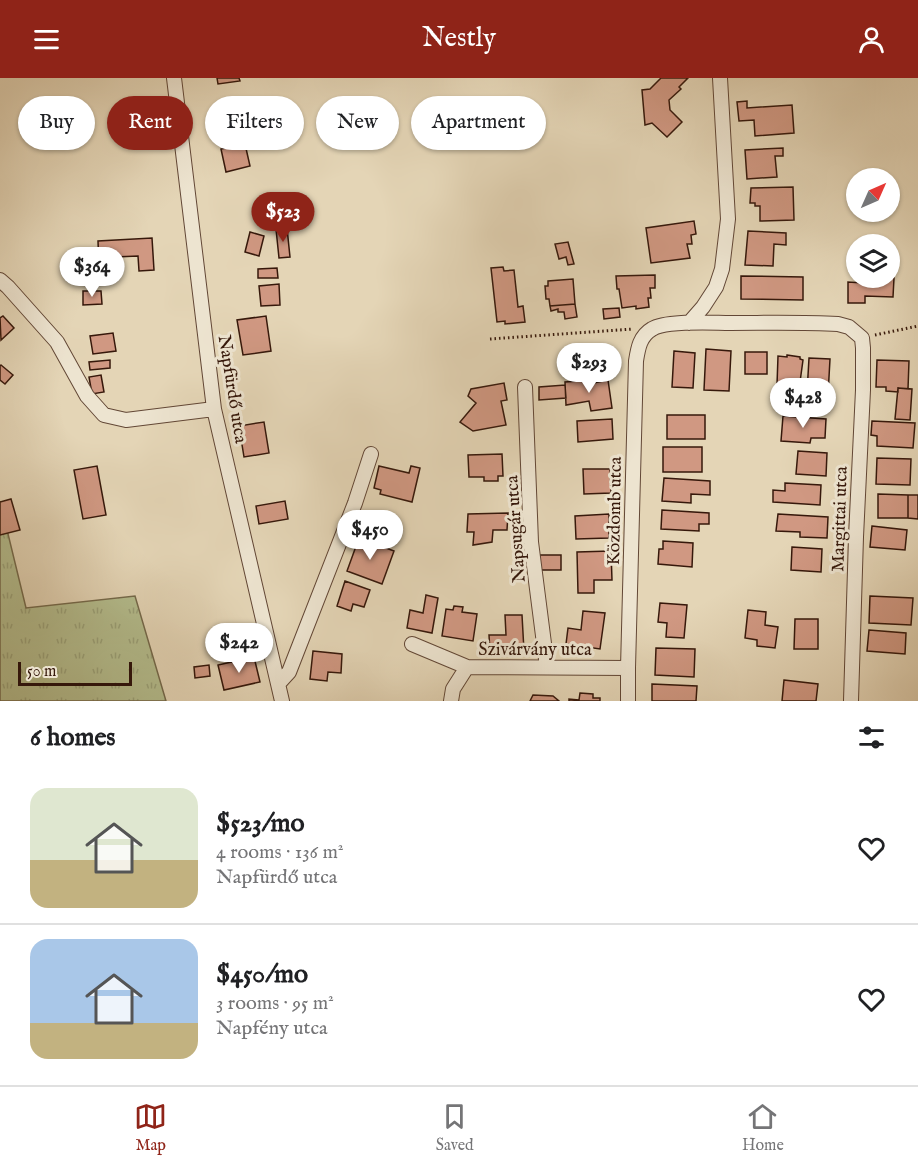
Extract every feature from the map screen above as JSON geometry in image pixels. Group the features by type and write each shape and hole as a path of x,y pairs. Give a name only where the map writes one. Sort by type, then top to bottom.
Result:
{"street":[{"name":"Napfürdő utca","path":"174,78 214,409 282,701"},
{"path":"689,323 716,287 722,269 728,219 720,78"},
{"path":"0,280 57,342 87,396 104,415 126,420 214,409"},
{"path":"653,328 661,325 689,323 838,324 849,327 862,338"},
{"name":"Közdomb utca","path":"628,701 636,361 638,345 644,335 653,328"},
{"name":"Margittai utca","path":"851,701 863,390 862,338"},
{"name":"Napsugár utca","path":"525,387 531,542 547,667"},
{"path":"278,684 290,672 355,503 371,454"},
{"name":"Szivárvány utca","path":"412,644 467,667 628,668"},
{"path":"452,701 453,689 467,667"}],"path":[{"path":"862,338 918,326"},
{"path":"490,339 653,328"}],"green space":[{"path":"0,501 26,608 135,596 166,701 0,701"}],"building":[{"path":"217,78 239,78 240,81 218,84"},
{"path":"661,78 688,78 679,87 681,89 669,100 670,110 682,122 667,137 652,123 645,125 642,90 650,89"},
{"path":"747,101 747,108 792,105 794,133 755,136 754,120 739,121 737,102"},
{"path":"783,148 783,156 775,156 777,177 747,179 745,150"},
{"path":"221,150 246,150 250,166 226,172"},
{"path":"793,187 794,220 760,221 760,206 750,203 751,188"},
{"path":"694,221 696,234 691,235 692,244 687,244 690,258 651,263 646,228"},
{"path":"287,228 290,257 279,258 276,229"},
{"path":"748,231 786,233 786,245 774,244 773,266 745,265"},
{"path":"250,232 264,236 259,256 245,252"},
{"path":"152,238 154,270 139,271 138,256 115,257 116,266 99,267 98,241"},
{"path":"568,242 574,264 568,265 566,257 559,259 555,244"},
{"path":"503,267 504,271 514,270 518,307 523,306 525,322 505,324 505,321 497,322 491,268"},
{"path":"277,268 278,278 258,278 258,269"},
{"path":"655,275 655,288 650,288 651,298 648,298 649,307 622,308 616,276"},
{"path":"741,276 803,277 803,300 741,299"},
{"path":"573,279 575,304 550,306 549,299 546,299 545,286 548,286 548,281"},
{"path":"279,284 280,305 261,306 259,286"},
{"path":"848,288 893,288 893,297 865,296 865,303 848,303"},
{"path":"83,291 101,291 102,304 83,305"},
{"path":"575,304 577,317 565,319 564,312 558,312 558,309 551,311 550,306"},
{"path":"619,308 620,317 604,319 603,309"},
{"path":"3,316 14,328 1,340 0,318"},
{"path":"266,316 271,351 243,355 237,320"},
{"path":"113,333 116,351 93,354 90,336"},
{"path":"706,349 731,351 729,391 704,390"},
{"path":"674,351 695,353 693,388 672,387"},
{"path":"745,352 767,352 767,374 745,374"},
{"path":"787,355 800,357 803,360 800,382 787,381 786,386 777,385 778,356 787,357"},
{"path":"809,358 830,359 828,395 807,393"},
{"path":"110,360 110,368 90,370 89,362"},
{"path":"877,360 909,361 908,389 898,388 898,392 886,391 886,387 876,387"},
{"path":"1,365 13,375 5,384 0,380"},
{"path":"101,375 104,392 92,394 89,377"},
{"path":"592,380 594,383 608,380 612,408 591,411 589,401 566,405 565,382"},
{"path":"504,383 507,400 501,401 506,425 473,431 460,422 476,403 468,396 471,389"},
{"path":"565,385 566,398 539,400 539,387"},
{"path":"898,388 912,389 910,420 895,419"},
{"path":"667,415 705,415 705,439 667,439"},
{"path":"783,416 826,419 825,438 811,438 810,443 781,441"},
{"path":"612,419 613,439 578,442 577,421"},
{"path":"872,421 915,423 913,448 877,446 877,436 871,435"},
{"path":"264,422 269,453 244,457 239,426"},
{"path":"663,447 702,447 702,472 663,472"},
{"path":"798,451 827,453 826,476 796,474"},
{"path":"502,454 503,476 498,476 498,481 484,481 484,477 469,477 468,455"},
{"path":"877,458 911,459 910,485 876,484"},
{"path":"97,466 106,515 83,519 74,470"},
{"path":"379,466 409,473 411,466 420,468 412,502 380,494 381,490 374,488"},
{"path":"583,469 610,469 611,493 584,494"},
{"path":"664,478 710,481 710,495 691,494 691,503 662,501"},
{"path":"785,483 821,485 820,505 773,502 773,490 785,491"},
{"path":"878,494 908,495 908,518 878,518"},
{"path":"908,495 918,495 918,519 908,518"},
{"path":"11,499 20,530 0,535 0,502"},
{"path":"285,501 288,519 259,524 256,506"},
{"path":"662,510 709,513 709,524 699,524 699,531 661,529"},
{"path":"508,513 507,530 493,530 492,542 473,545 474,532 467,532 468,514"},
{"path":"609,514 609,538 576,539 575,516"},
{"path":"778,514 828,517 827,538 800,537 800,532 776,531"},
{"path":"872,526 907,530 905,550 870,547"},
{"path":"359,538 394,551 382,584 347,571"},
{"path":"663,541 693,543 692,567 658,564 659,549 663,549"},
{"path":"792,547 822,549 821,572 791,570"},
{"path":"611,551 612,580 594,580 594,593 578,593 577,552"},
{"path":"540,555 561,555 561,570 540,570"},
{"path":"345,581 370,590 364,607 353,604 351,611 337,606"},
{"path":"426,595 438,598 432,633 407,628 410,610 423,613"},
{"path":"870,596 913,598 911,625 869,623"},
{"path":"660,603 687,605 684,638 666,637 667,623 658,622"},
{"path":"454,606 463,607 462,612 477,614 473,641 442,636 446,609 453,610"},
{"path":"748,610 766,612 765,625 778,627 775,648 757,646 757,640 745,638"},
{"path":"583,611 605,613 600,649 566,644 568,628 581,630"},
{"path":"505,615 522,615 524,651 490,652 489,635 506,635"},
{"path":"795,619 818,619 818,649 794,649"},
{"path":"869,630 906,633 905,654 867,651"},
{"path":"656,648 695,649 694,677 655,675"},
{"path":"313,651 342,654 341,673 328,672 327,681 310,679"},
{"path":"254,657 260,682 224,690 218,665"},
{"path":"209,665 210,676 195,678 194,667"},
{"path":"784,680 818,684 816,701 782,701"},
{"path":"652,684 697,686 696,701 652,701"},
{"path":"580,693 593,694 593,698 600,698 600,701 569,701 569,699 579,700"},
{"path":"533,695 553,696 559,701 530,701"}]}
